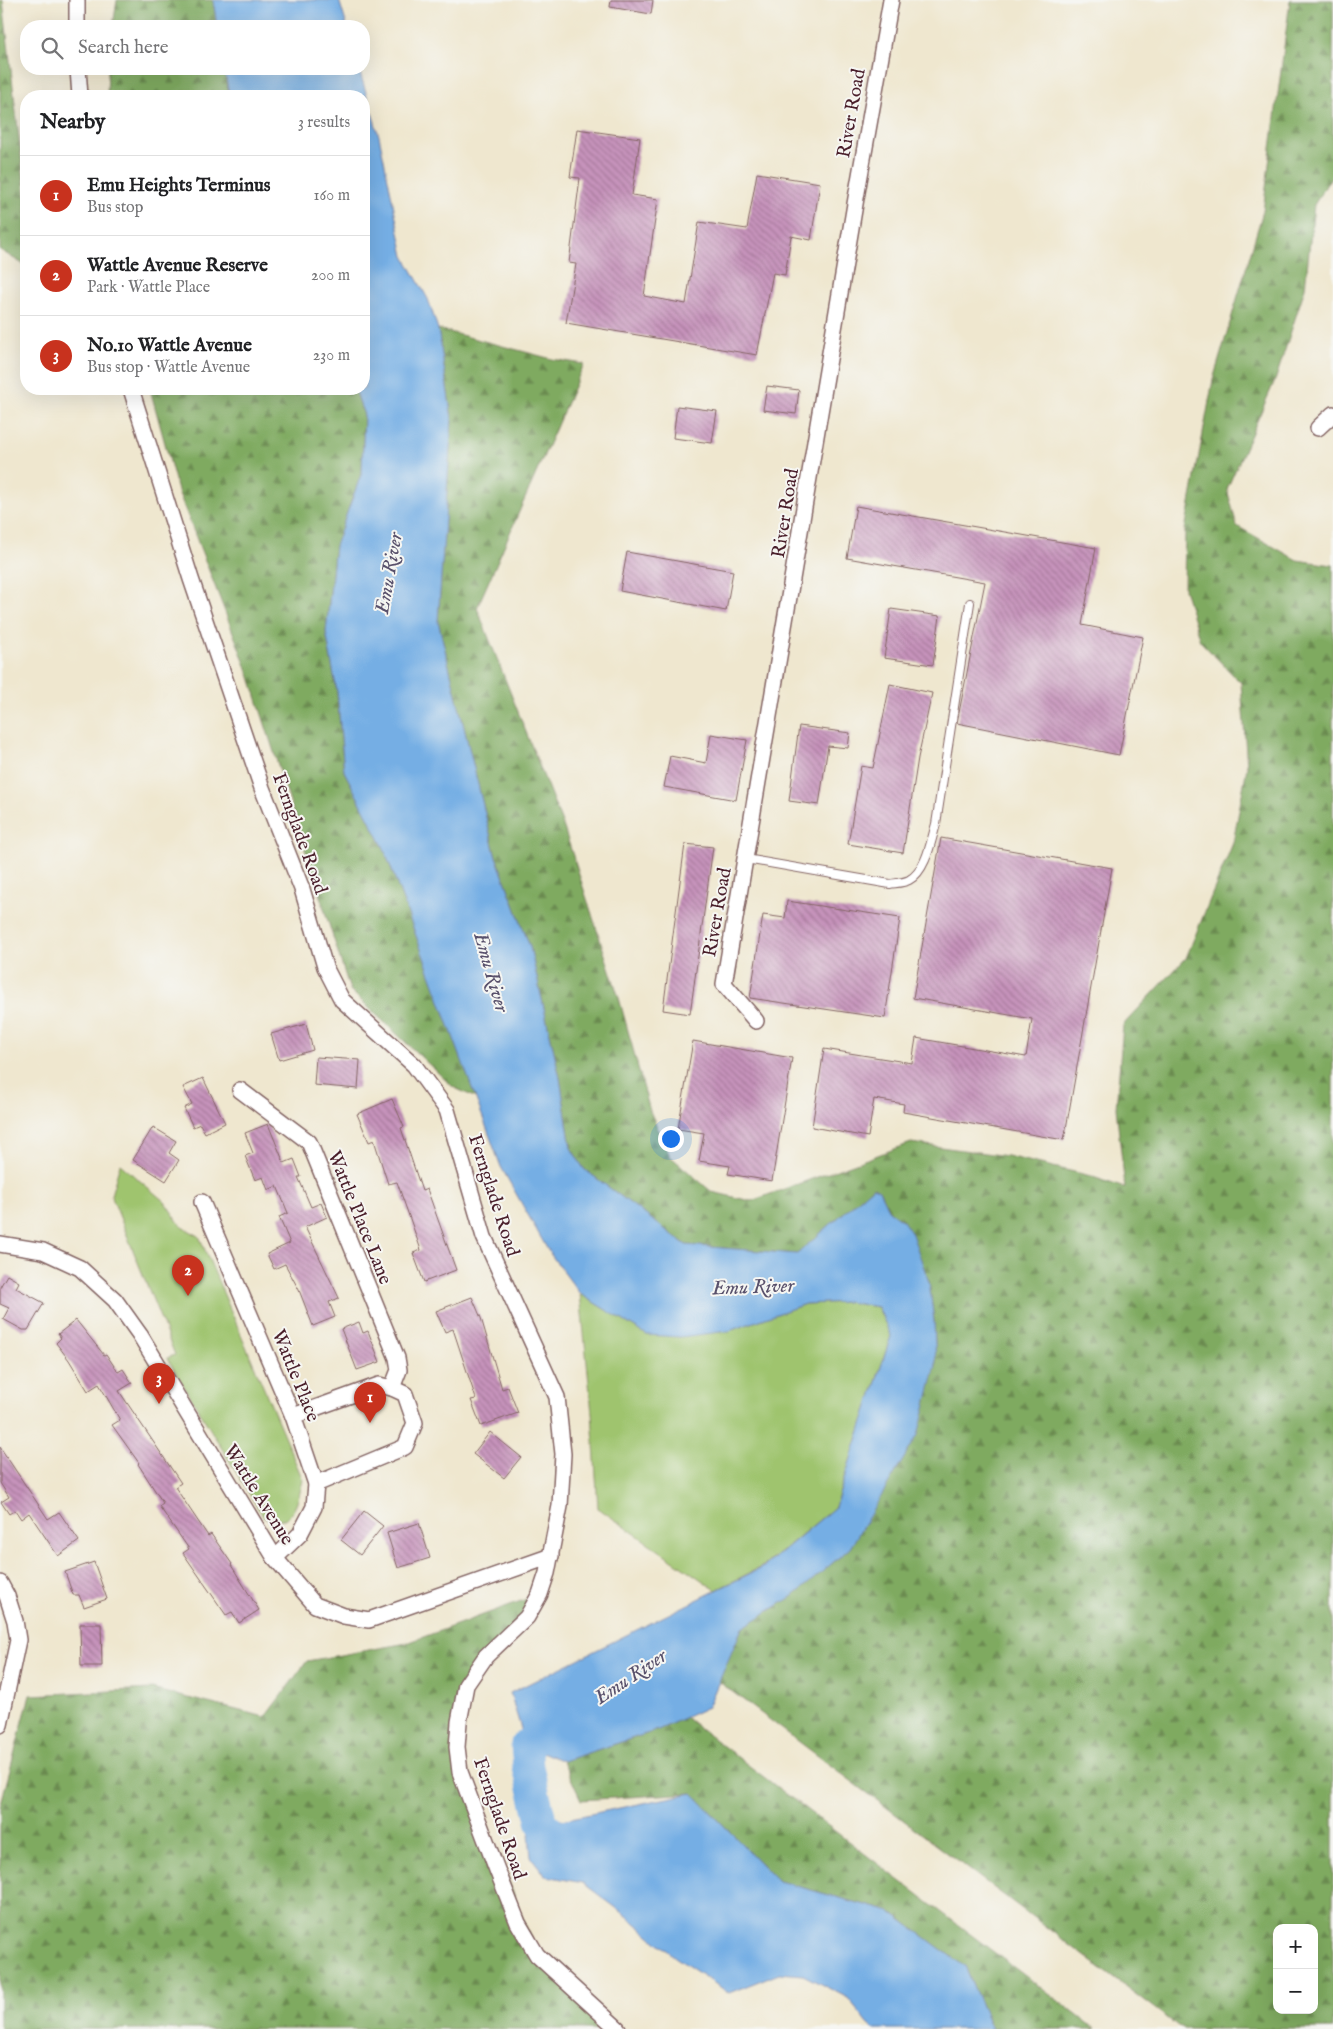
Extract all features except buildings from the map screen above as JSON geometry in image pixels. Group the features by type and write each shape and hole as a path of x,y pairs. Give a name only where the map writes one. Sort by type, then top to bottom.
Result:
{"street":[{"path":"77,0 77,20"},
{"name":"River Road","path":"756,1021 724,984 891,0"},
{"path":"78,75 80,90"},
{"name":"Fernglade Road","path":"133,395 191,579 262,788 302,889 324,968 342,1000 414,1065 447,1110 484,1237 557,1397 563,1454 560,1506 551,1556 540,1594 527,1617 486,1656 466,1685 458,1739 460,1772 518,1923 537,1955 618,2029"},
{"path":"1318,428 1333,414"},
{"name":"Wattle Place Lane","path":"240,1090 309,1142 397,1358 399,1370 392,1388"},
{"name":"Wattle Place","path":"202,1202 293,1416 316,1484 314,1507 300,1534 275,1558"},
{"name":"Wattle Avenue","path":"0,1244 43,1251 80,1268 115,1300 140,1335 275,1558 315,1605 344,1616 369,1620 551,1556"},
{"path":"293,1416 380,1385 405,1394 415,1423 405,1447 316,1484"},
{"path":"0,1583 7,1596 15,1620 18,1640 0,1725"}],"lane":[{"path":"746,859 890,884 911,879 920,868 928,852 936,824 970,603"}],"green space":[{"path":"0,0 3,0 20,146 20,262 0,250"},
{"path":"117,0 213,0 216,20 114,20"},
{"path":"1290,0 1333,0 1333,174 1314,205 1305,288 1276,378 1227,489 1237,526 1297,560 1333,565 1333,2029 1182,2029 718,1681 742,1628 796,1594 850,1548 936,1365 934,1321 929,1282 903,1221 889,1211 879,1190 873,1187 797,1254 686,1245 584,1169 571,1148 560,1078 530,947 495,854 438,621 452,419 438,329 552,359 584,364 477,608 564,828 619,998 650,1111 670,1156 712,1192 751,1201 911,1143 1007,1156 1087,1175 1125,1188 1116,1108 1123,1025 1186,958 1233,843 1247,767 1241,683 1200,641 1184,589 1185,530 1213,380 1263,211"},
{"path":"108,75 225,75 229,90 107,90"},
{"path":"152,395 357,395 364,415 362,472 335,546 326,632 337,692 344,771 383,846 476,1098 453,1087 350,990 248,671 178,491"},
{"path":"120,1164 165,1202 181,1226 199,1236 303,1480 296,1505 288,1517 282,1520 264,1518 167,1358 175,1355 111,1195"},
{"path":"580,1294 647,1335 729,1331 805,1304 847,1302 878,1307 891,1336 835,1507 765,1565 716,1590 598,1508 592,1413"},
{"path":"540,1594 466,1685 457,1747 537,1955 618,2029 0,2029 0,1807 30,1695 152,1689 265,1717 307,1661 407,1643"},
{"path":"685,1717 1095,2029 992,2029 965,1967 891,1912 778,1881 692,1793 581,1800 563,1761 658,1730"}],"water":[{"path":"213,0 339,0 345,20 216,20"},
{"path":"225,75 361,75 365,90 229,90"},
{"path":"370,106 379,136 404,256 428,299 438,329 452,419 438,621 495,854 530,947 560,1078 571,1148 584,1169 686,1245 797,1254 873,1187 879,1190 889,1211 903,1221 912,1234 929,1282 934,1321 936,1365 918,1435 850,1548 796,1594 742,1628 708,1707 658,1730 563,1761 526,1745 510,1693 765,1566 835,1507 891,1336 878,1307 847,1302 805,1304 729,1331 680,1337 647,1335 580,1294 549,1252 501,1167 383,846 344,771 337,692 326,632 335,546 362,472 364,415 357,395 370,395"},
{"path":"692,1793 778,1881 891,1912 965,1967 992,2029 873,2029 848,1998 803,1975 779,1973 729,1993 675,1957 627,1916 583,1883 546,1876 531,1857 529,1834 542,1824"}],"waterway":[{"name":"Emu River","path":"561,1721 526,1745 528,1767 542,1824 573,1851"}],"place":[{"name":"Wattle Avenue Reserve","path":"188,1296"},
{"name":"No.10 Wattle Avenue","path":"159,1404"},
{"name":"Emu Heights Terminus","path":"370,1423"}]}
